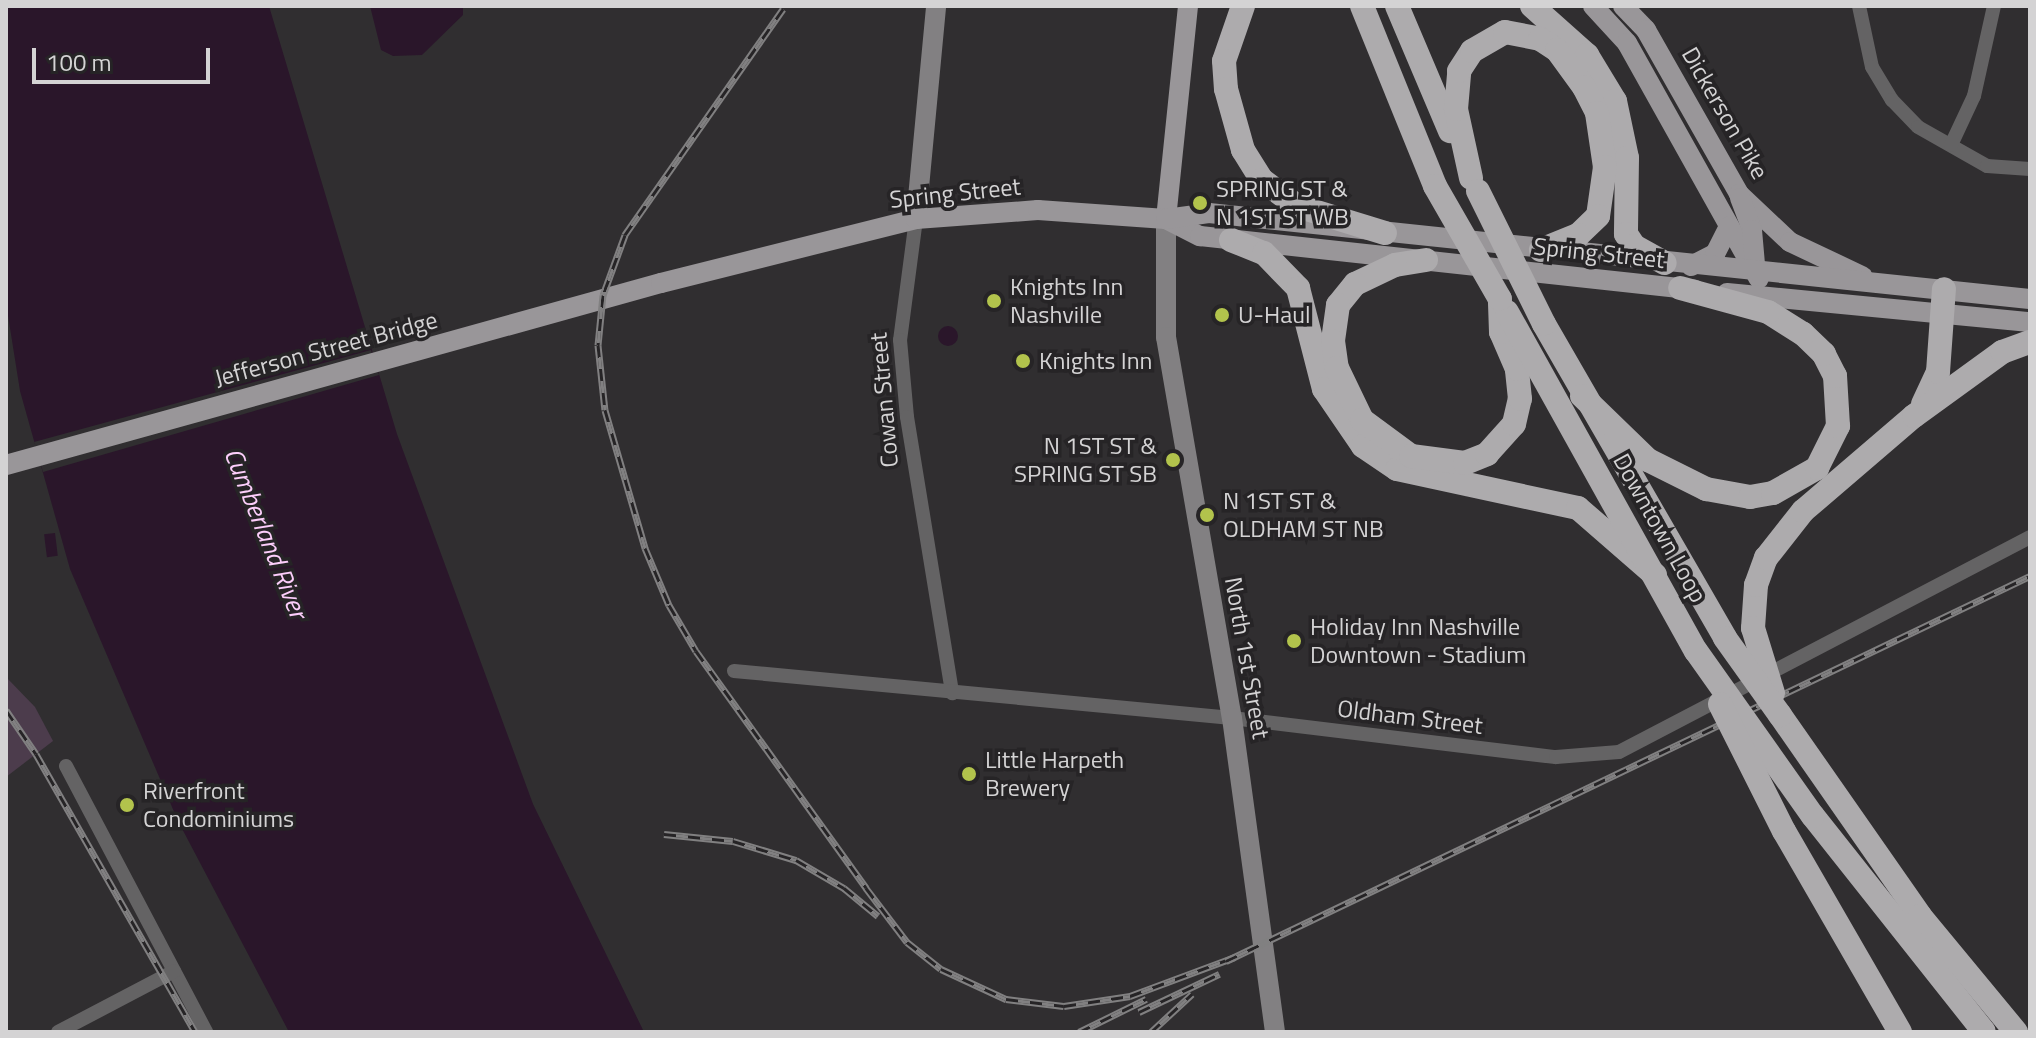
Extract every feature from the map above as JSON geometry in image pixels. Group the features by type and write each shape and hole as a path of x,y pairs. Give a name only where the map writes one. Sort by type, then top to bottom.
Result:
{"highway":[{"path":"1243,6 1224,61 1226,89 1243,150 1262,180 1297,206 1385,233"},
{"path":"1342,6 1359,25 1396,93"},
{"name":"Downtown Loop","path":"1362,6 1435,186 1696,651 1813,816 1984,1032"},
{"name":"Downtown Loop","path":"1397,6 1474,185 1544,324 1582,396 1725,638 1920,916 2016,1032"},
{"path":"1532,6 1587,55 1615,101 1627,158 1626,234 1634,246 1665,263"},
{"path":"1474,185 1456,109 1459,71 1472,51 1505,32 1540,39 1557,50 1584,87 1597,113 1605,167 1598,216 1578,235 1541,250"},
{"path":"1231,240 1264,253 1298,288 1324,389 1363,446 1397,469 1578,508 1655,575"},
{"path":"1426,260 1395,265 1355,284 1338,305 1333,341 1337,368 1362,420 1411,456 1465,463 1487,454 1514,424 1520,399 1517,369 1501,332 1500,299"},
{"path":"1582,396 1648,460 1706,489 1750,497 1773,493 1817,468 1838,426 1835,376 1824,354 1803,334 1768,312 1680,288"},
{"path":"1914,416 1934,390 1943,301"},
{"path":"1780,715 1753,628 1756,585 1782,534 1914,416 2002,352 2030,342"},
{"path":"1696,651 1784,831 1900,1032"}],"main road":[{"name":"North 1st Street","path":"1166,219 1188,6"},
{"name":"Dickerson Pike","path":"1593,6 1627,43 1768,297"},
{"name":"Dickerson Pike","path":"1623,6 1646,30 1739,194 1790,242 1875,283"},
{"path":"1727,293 1747,283 1755,272 1754,240 1739,194"},
{"name":"Spring Street","path":"661,283 916,219 1038,210 1166,219 1209,213 1875,283 2030,322"},
{"name":"Spring Street","path":"1166,219 1200,236 1768,297 1943,301 2030,299"},
{"path":"1691,266 1715,254 1729,226"},
{"name":"Jefferson Street Bridge","path":"6,465 661,283"}],"street":[{"name":"Cowan Street","path":"936,6 916,219 900,340 952,693"},
{"path":"1859,6 1872,67 1892,100 1918,127 1987,166 2030,169"},
{"path":"1951,145 1974,96 1994,6"},
{"name":"North 1st Street","path":"1166,219 1166,337 1232,718 1275,1032"},
{"name":"Oldham Street","path":"734,671 1232,718 1556,757 1619,752 2030,537"},
{"path":"66,766 206,1032"},
{"path":"58,1032 174,971"}],"shaded area":[{"path":"6,677 35,707 53,741 6,777"}],"water":[{"name":"Cumberland River","path":"6,6 269,6 397,434 533,804 644,1032 289,1032 178,821 70,569 20,391 6,303"},
{"path":"370,6 463,6 463,15 422,55 393,56 381,50"},
{"path":"944,326 952,326 958,336 952,346 944,346 938,340 938,332"},
{"path":"55,533 58,556 47,557 44,534"}],"pier":[{"path":"371,350 379,375 43,472 34,442"}],"railway":[{"path":"783,9 625,235 603,295 598,345 605,410 645,548 669,605 696,651 866,888 907,942 941,969 1006,999 1064,1006 1130,996 1235,957"},
{"path":"1226,961 2030,576"},
{"path":"6,710 36,754 195,1032"},
{"path":"664,834 733,841 796,860 844,888 878,916"},
{"path":"1139,1012 1219,974"},
{"path":"1151,1032 1192,994"},
{"path":"1079,1032 1146,999"}],"place":[{"name":"SPRING ST & N 1ST ST WB","path":"1200,203"},
{"name":"Knights Inn Nashville","path":"994,301"},
{"name":"U-Haul","path":"1222,315"},
{"name":"Knights Inn","path":"1023,361"},
{"name":"N 1ST ST & SPRING ST SB","path":"1173,460"},
{"name":"N 1ST ST & OLDHAM ST NB","path":"1207,515"},
{"name":"Holiday Inn Nashville Downtown - Stadium","path":"1294,641"},
{"name":"Little Harpeth Brewery","path":"969,774"},
{"name":"Riverfront Condominiums","path":"127,805"}]}
